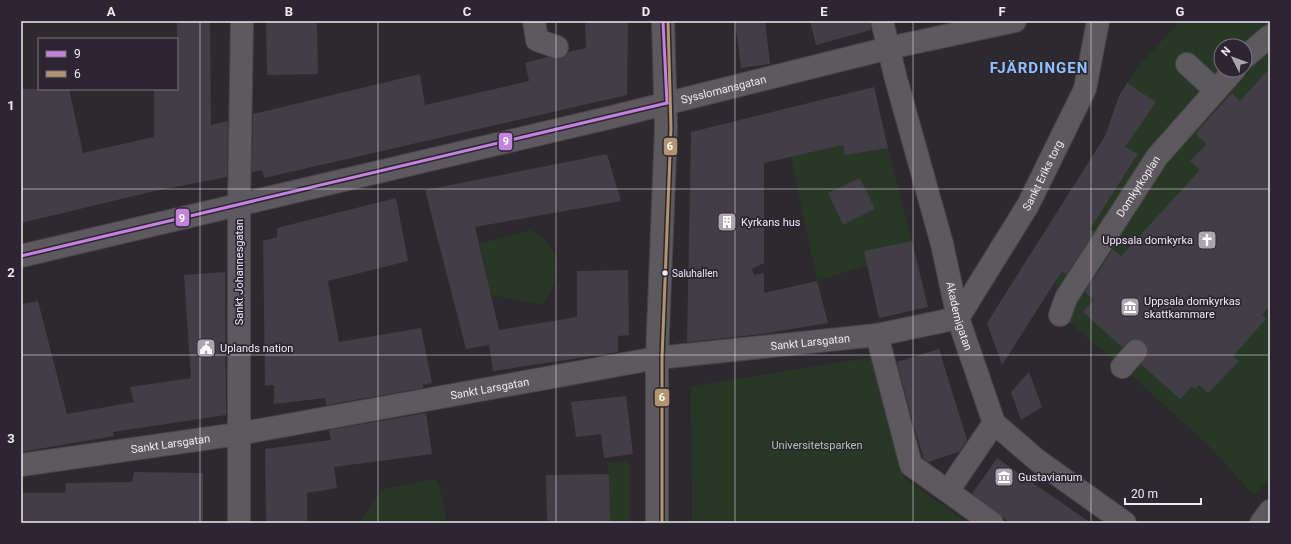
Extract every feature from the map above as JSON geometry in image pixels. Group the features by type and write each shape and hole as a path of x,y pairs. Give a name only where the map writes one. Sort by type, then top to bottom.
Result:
{"street":[{"name":"Sankt Johannesgatan","path":"239,523 239,204 242,21"},
{"path":"534,21 537,40 557,47"},
{"path":"656,523 657,358 667,103 663,21"},
{"name":"Akademigatan","path":"882,21 942,244 958,318 994,423"},
{"name":"Sysslomansgatan","path":"21,256 667,103 889,48 1015,21"},
{"name":"Sankt Eriks torg","path":"958,318 1028,205 1085,89 1098,21"},
{"path":"1253,50 1270,36"},
{"path":"1187,64 1215,90"},
{"name":"Domkyrkoplan","path":"1060,315 1066,298 1157,157 1226,78"},
{"name":"Sankt Larsgatan","path":"21,465 238,434 657,358 877,335 958,318"},
{"path":"877,335 911,464 992,523"},
{"path":"948,491 994,423 1037,460 1124,523"},
{"path":"1261,523 1270,511"}],"green space":[{"path":"1180,21 1270,21 1270,478 1254,496 1208,445 1122,367 1060,315 1055,282 1138,155 1105,136 1127,83 1136,69"},
{"path":"843,145 846,155 888,148 912,241 865,251 868,265 817,281 791,157","holes":["860,178 875,209 843,225 828,193"]},
{"path":"530,230 543,238 550,245 557,262 557,271 552,289 542,305 491,295 479,244"},
{"name":"Universitetsparken","path":"880,356 904,478 968,523 692,523 691,386"},
{"path":"629,461 629,523 610,523 609,474 607,463"},
{"path":"434,479 439,485 446,518 439,523 359,523 383,489"}],"building":[{"path":"177,21 210,21 211,125 228,121 227,177 159,190 21,223 21,89 69,90 83,153 154,137 154,90 178,90"},
{"path":"266,21 317,21 318,74 267,75"},
{"path":"585,21 628,21 627,95 264,178 262,170 252,172 253,114 420,74 425,105 529,81 525,63 548,57 560,59 568,52 586,48"},
{"path":"735,21 765,21 770,64 741,68"},
{"path":"810,21 870,21 871,30 816,45"},
{"name":"Uppsala domkyrka","path":"1270,68 1270,306 1262,315 1266,319 1233,356 1239,361 1208,393 1199,385 1195,389 1192,386 1180,399 1141,364 1148,353 1148,347 1144,342 1139,339 1132,339 1122,347 1083,312 1094,300 1085,292 1113,249 1121,256 1200,170 1190,161 1207,144 1195,134 1232,93 1240,101"},
{"path":"1127,83 1156,102 1125,147 1138,154 1090,229 1094,232 1066,275 1062,271 1002,365 987,323 1105,136 1119,96"},
{"name":"Kyrkans hus","path":"874,87 888,148 845,155 843,145 764,163 764,263 752,269 754,275 764,273 764,293 817,281 828,323 762,334 687,342 691,132"},
{"path":"607,154 621,201 475,227 499,330 577,317 577,271 628,270 629,335 618,336 618,352 493,371 489,345 466,349 425,190"},
{"path":"860,178 875,209 843,225 828,193"},
{"path":"396,198 408,261 328,281 339,342 421,328 432,383 423,385 423,388 326,405 325,398 274,404 274,385 265,386 263,241 277,237 277,228"},
{"path":"912,241 928,307 879,318 864,251"},
{"path":"225,272 226,415 113,432 114,436 21,452 21,304 38,301 67,414 134,402 130,387 191,378 184,275"},
{"path":"939,349 967,440 959,452 928,462 924,459 914,427 897,362"},
{"path":"1029,372 1042,407 1021,420 1011,392"},
{"path":"626,396 633,454 604,458 601,434 576,437 571,402"},
{"path":"426,413 432,454 334,467 337,488 307,493 307,523 266,523 265,449 331,440 329,430"},
{"name":"Gustavianum","path":"997,458 1091,523 1010,523 972,494"},
{"path":"134,472 203,473 203,523 21,523 21,493 65,493 66,483 132,482"},
{"path":"609,474 610,523 547,523 546,475"}],"transit line":[{"name":"9","path":"663,21 667,103"},
{"name":"6","path":"662,523 662,358 671,128 668,21"},
{"name":"9","path":"21,256 667,103"}],"place":[{"name":"Kyrkans hus","path":"727,222"},
{"name":"Uppsala domkyrka","path":"1207,240"},
{"name":"Saluhallen","path":"665,273"},
{"name":"Uppsala domkyrkas skattkammare","path":"1130,307"},
{"name":"Uplands nation","path":"206,348"},
{"name":"Gustavianum","path":"1004,477"}],"district":[{"name":"FJÄRDINGEN","path":"1039,68"}]}
